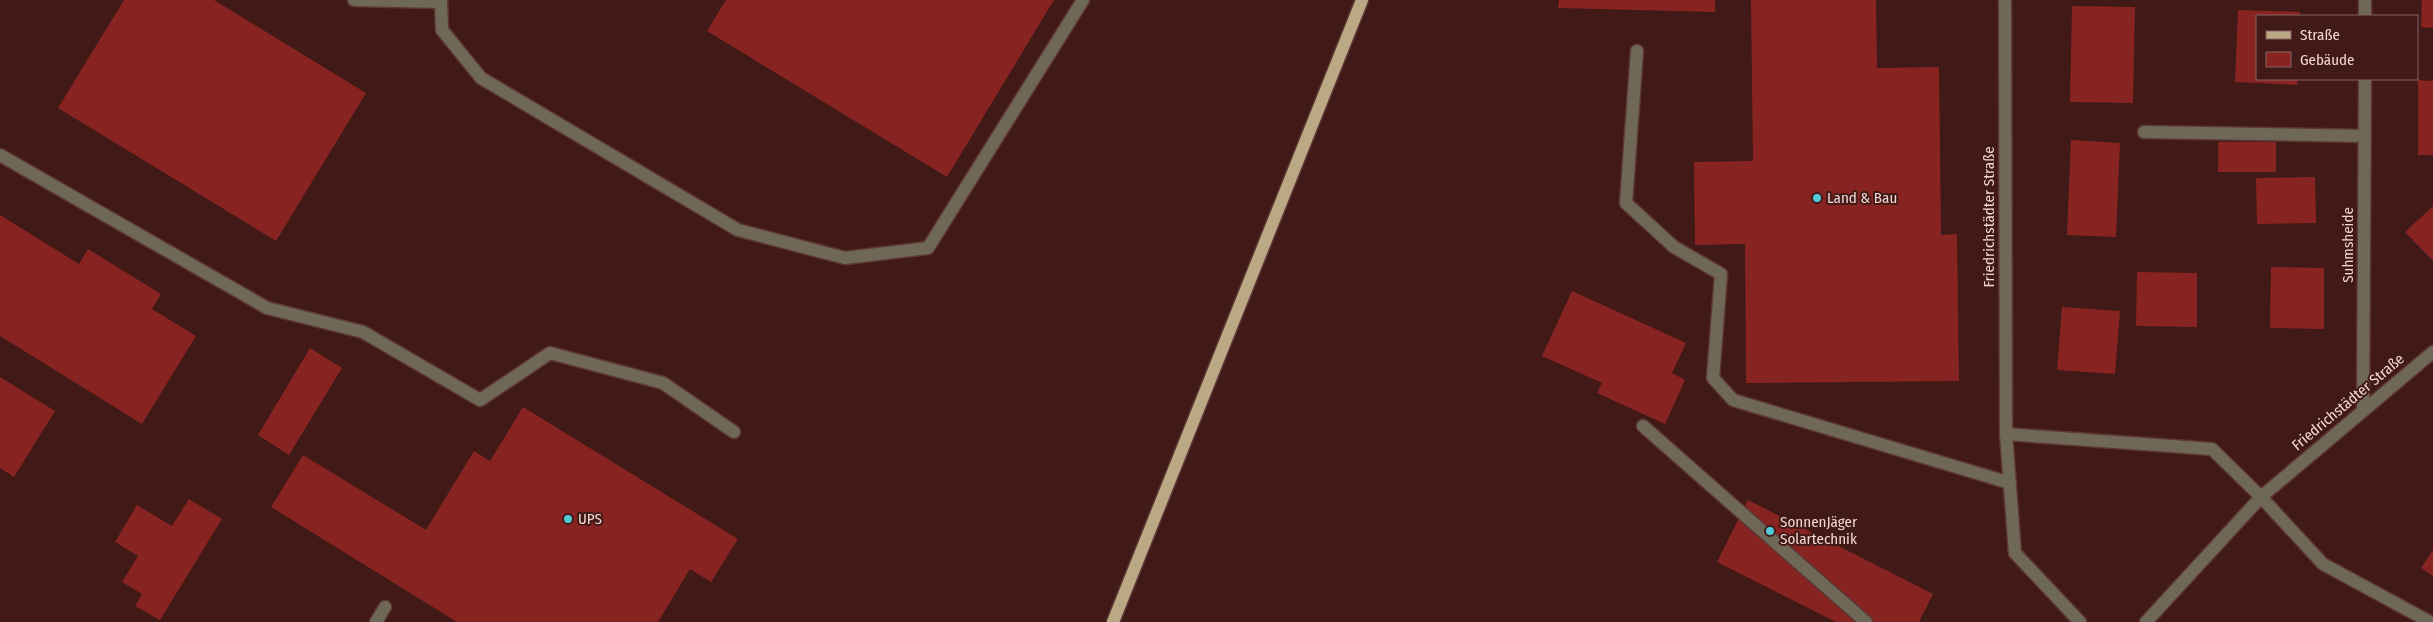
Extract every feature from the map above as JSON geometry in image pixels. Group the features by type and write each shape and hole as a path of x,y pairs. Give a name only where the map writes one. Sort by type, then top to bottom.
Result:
{"main road":[{"path":"1113,622 1362,0"}],"street":[{"path":"354,0 441,1 442,30 481,78 738,230 844,258 928,248 1084,0"},
{"name":"Friedrichstädter Straße","path":"2005,0 2006,434 2015,553 2080,622"},
{"path":"2365,0 2365,15"},
{"path":"1637,51 1626,203 1674,248 1720,274 1713,378 1733,400 2010,482"},
{"name":"Suhmsheide","path":"2363,411 2365,80"},
{"path":"2144,132 2364,136"},
{"path":"0,155 266,308 362,332 480,400 550,353 663,383 734,432"},
{"name":"Friedrichstädter Straße","path":"2146,622 2261,497 2433,352"},
{"path":"1643,426 1866,622"},
{"path":"2006,434 2212,449 2261,497 2323,564 2430,622"},
{"path":"376,622 384,607"}],"building":[{"path":"124,0 214,0 366,93 276,241 58,108"},
{"path":"726,0 1054,0 947,177 707,31"},
{"path":"1559,0 1715,0 1715,12 1558,8"},
{"name":"Land & Bau","path":"1751,0 1876,0 1877,68 1939,67 1941,235 1957,234 1959,381 1746,383 1745,244 1695,245 1694,162 1753,161"},
{"path":"2422,0 2433,0 2433,28 2421,27"},
{"path":"2072,6 2135,7 2133,103 2070,102"},
{"path":"2238,10 2300,12 2300,15 2256,15 2256,80 2298,80 2297,85 2235,82"},
{"path":"2418,80 2433,81 2433,155 2418,155"},
{"path":"2071,140 2120,143 2116,237 2067,235"},
{"path":"2218,142 2276,142 2276,172 2218,172"},
{"path":"2315,177 2316,223 2257,224 2256,178"},
{"path":"2433,206 2433,261 2405,232"},
{"path":"0,215 79,264 88,249 161,294 152,309 196,336 142,424 0,336"},
{"path":"2271,267 2324,268 2324,329 2270,328"},
{"path":"2137,272 2197,273 2197,327 2136,326"},
{"path":"1572,291 1686,343 1672,373 1685,380 1665,424 1597,393 1602,383 1542,356"},
{"path":"2062,307 2120,311 2115,374 2057,370"},
{"path":"310,348 342,368 289,455 258,435"},
{"path":"0,377 55,411 14,477 0,468"},
{"name":"UPS","path":"523,407 738,539 711,582 690,569 658,622 457,622 271,507 303,455 426,530 474,451 490,461"},
{"path":"189,499 222,519 160,620 135,606 142,594 122,582 138,556 115,542 137,505 172,526"},
{"name":"SonnenJäger Solartechnik","path":"1748,500 1933,594 1919,622 1836,622 1717,562"},
{"path":"2433,550 2433,576 2421,568"}],"place":[{"name":"Land & Bau","path":"1817,198"},
{"name":"UPS","path":"568,519"},
{"name":"SonnenJäger Solartechnik","path":"1770,531"}]}
